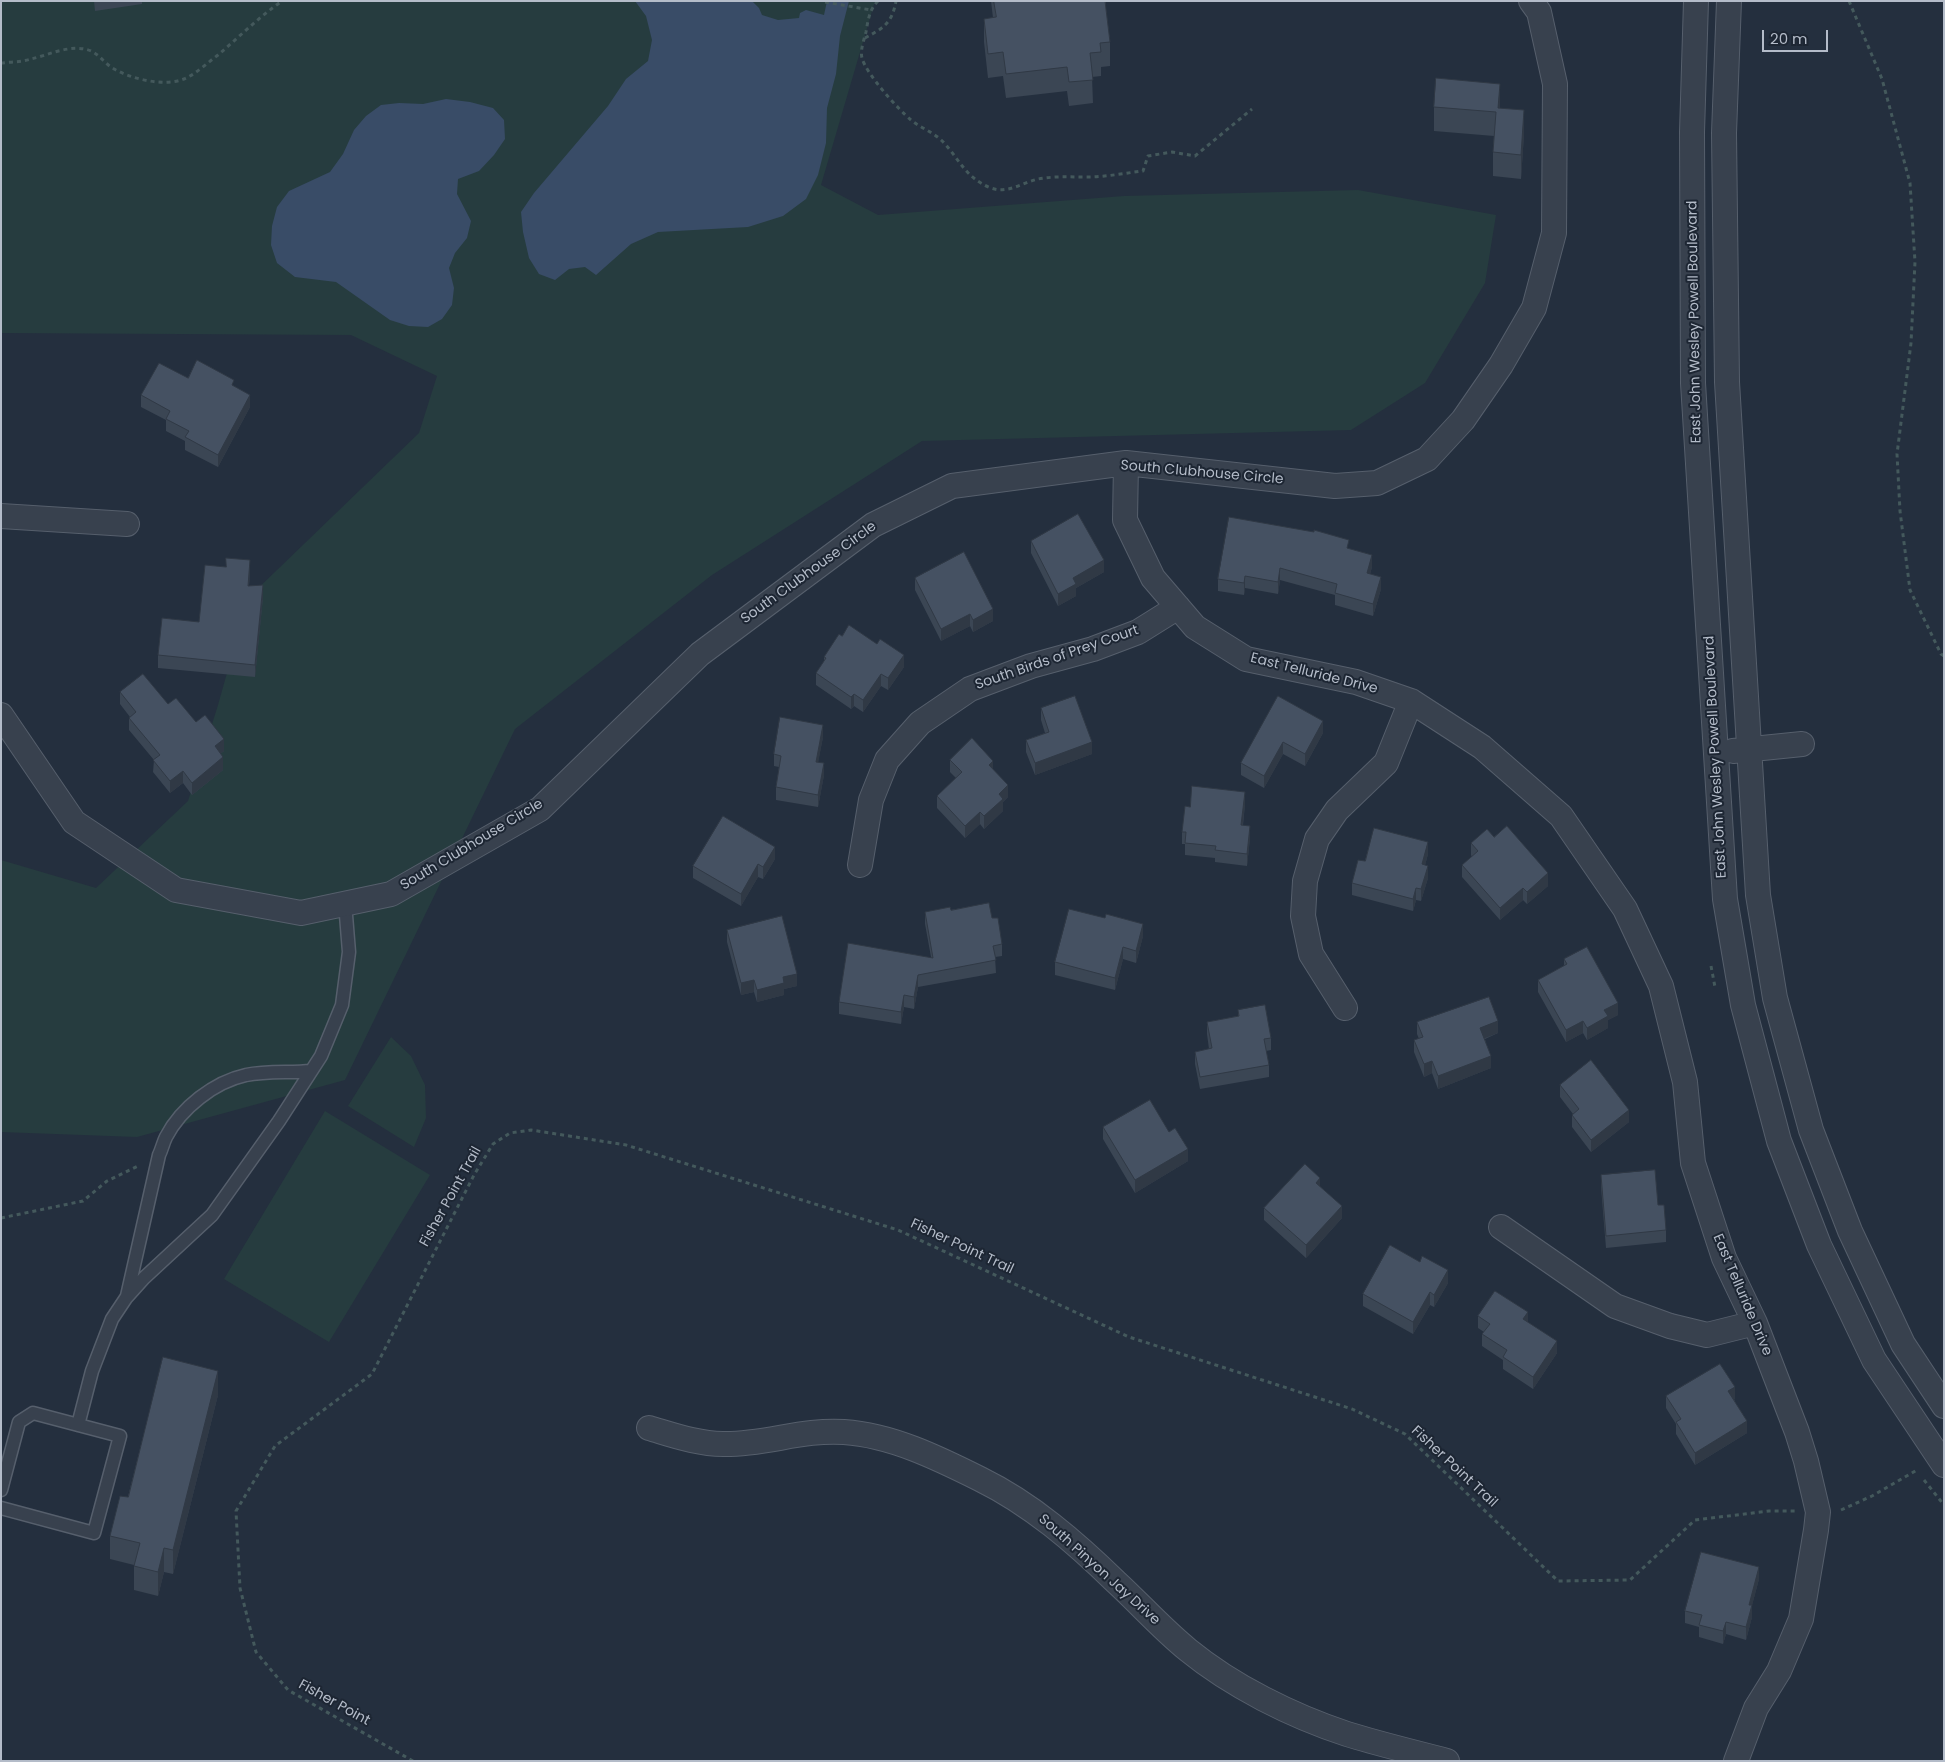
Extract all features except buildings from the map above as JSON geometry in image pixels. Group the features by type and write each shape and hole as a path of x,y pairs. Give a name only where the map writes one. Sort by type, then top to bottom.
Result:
{"street":[{"name":"South Clubhouse Circle","path":"1,715 74,822 176,890 301,913 391,894 540,809 700,654 873,525 952,486 1126,463 1336,486 1377,483 1427,459 1464,420 1501,365 1534,308 1554,233 1555,84 1539,12 1531,1"},
{"name":"East John Wesley Powell Boulevard","path":"1696,1 1692,132 1693,383 1725,899 1743,1005 1779,1141 1819,1245 1874,1360 1944,1466"},
{"path":"1729,1 1724,132 1726,382 1758,895 1775,998 1810,1130 1850,1231 1903,1344 1944,1406"},
{"name":"East Telluride Drive","path":"1126,463 1125,520 1153,578 1195,627 1246,659 1356,682 1411,701 1482,747 1561,816 1625,909 1661,986 1685,1082 1693,1163 1724,1258 1755,1323 1797,1432 1818,1512 1801,1619 1779,1671 1756,1708 1736,1761"},
{"path":"1,516 127,524"},
{"name":"South Birds of Prey Court","path":"860,866 870,800 887,760 920,723 970,689 1030,666 1093,648 1138,632 1178,607"},
{"path":"1345,1008 1311,954 1303,916 1306,881 1316,839 1337,810 1386,763 1411,701"},
{"path":"1717,752 1802,744"},
{"path":"1501,1227 1615,1306 1670,1326 1707,1335 1755,1323"},
{"name":"South Pinyon Jay Drive","path":"648,1428 693,1440 723,1444 751,1442 803,1433 844,1432 883,1439 929,1456 982,1479 1042,1517 1115,1581 1188,1651 1225,1676 1274,1704 1346,1733 1447,1761"}],"lane":[{"path":"78,1425 96,1362 112,1319 126,1298 144,1278 212,1215 279,1121 320,1056 342,1005 349,952 345,903"},
{"path":"126,1298 159,1155 166,1136 186,1110 209,1091 228,1081 246,1075 311,1071"},
{"path":"1,1490 19,1422 33,1414 120,1436 94,1533 1,1508"}],"path":[{"path":"1,63 30,60 58,51 89,50 98,55 114,70 150,82 170,82 184,79 201,68 282,1"},
{"path":"878,1 871,10 862,51 862,59 869,72 894,103 912,120 945,144 963,169 975,179 991,188 1004,190 1037,179 1056,176 1089,177 1143,171 1148,156 1172,152 1195,156 1252,109"},
{"path":"864,39 884,27 893,17 896,1"},
{"path":"1849,1 1882,79 1910,183 1914,262 1911,344 1897,454 1900,511 1910,590 1941,654 1944,656"},
{"path":"825,2 871,10"},
{"name":"Fisher Point Trail","path":"256,1652 240,1588 236,1511 275,1446 372,1374 474,1175 493,1144 510,1133 531,1130 626,1145 898,1230 1129,1337 1352,1409 1404,1434 1558,1582 1630,1580 1695,1520 1769,1511 1836,1512 1872,1496 1917,1470 1944,1505"},
{"path":"1,1218 83,1201 107,1181 159,1155"},
{"name":"Fisher Point","path":"256,1652 288,1690 413,1761"}],"green space":[{"path":"1,1 875,1 821,185 878,215 1124,196 1358,190 1496,215 1485,283 1425,383 1351,430 922,441 712,575 515,729 345,1080 137,1137 1,1132 1,860 96,888 188,801 218,705 248,598 419,433 437,376 351,335 1,333"},
{"path":"391,1037 411,1056 425,1085 426,1118 414,1147 348,1106"},
{"path":"325,1111 430,1175 329,1342 224,1279"}],"water":[{"path":"635,1 752,1 759,8 762,15 778,20 799,18 800,13 806,10 824,15 827,1 849,1 840,36 836,74 827,108 826,143 818,175 806,199 783,216 748,227 658,232 631,244 596,275 585,267 569,269 555,280 539,274 529,258 521,212 534,193 608,106 626,79 648,61 652,40 646,16"},
{"path":"446,99 470,102 493,108 504,120 505,139 494,155 479,171 458,179 457,194 471,221 467,238 455,253 449,268 454,288 452,305 442,319 428,327 409,326 390,320 336,282 295,277 277,263 271,245 272,226 277,207 289,191 330,172 343,154 354,130 366,116 381,105 399,103 423,104"}]}
